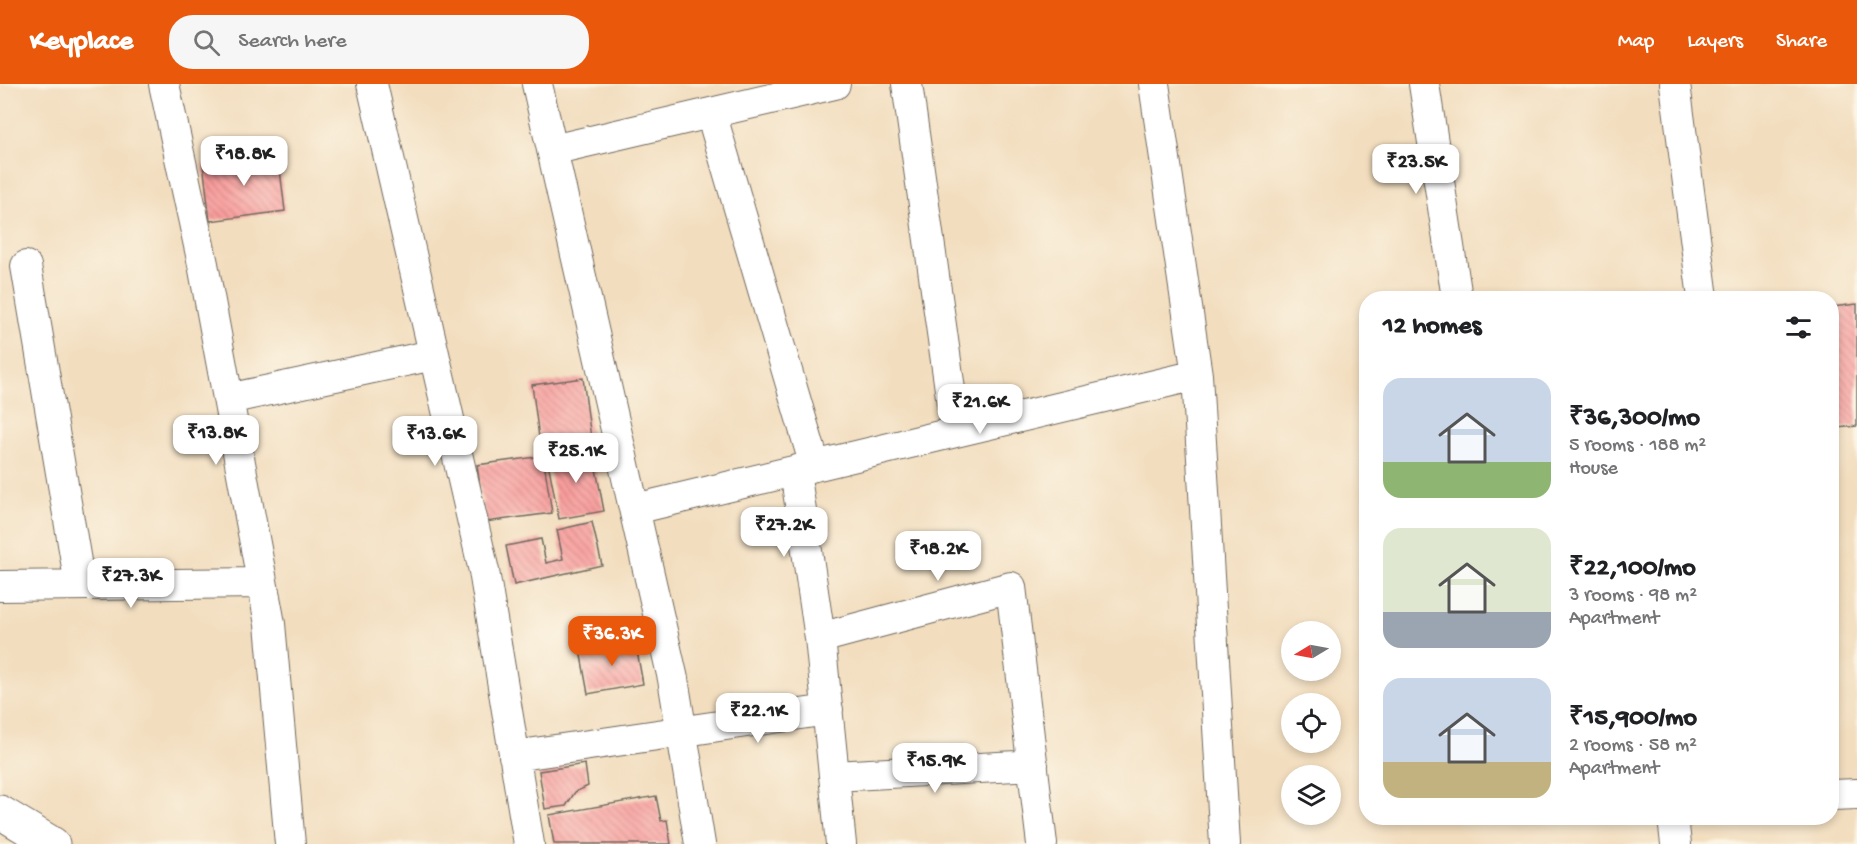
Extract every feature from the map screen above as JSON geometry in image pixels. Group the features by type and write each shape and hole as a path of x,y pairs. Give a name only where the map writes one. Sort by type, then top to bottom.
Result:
{"main road":[{"path":"0,813 53,844"}],"street":[{"path":"164,84 228,399 270,624 290,844"},
{"path":"372,84 484,571 529,844"},
{"path":"537,84 673,679 700,844"},
{"path":"552,150 835,84"},
{"path":"907,84 956,432"},
{"path":"1154,84 1197,375 1225,844"},
{"path":"1424,84 1455,291"},
{"path":"1675,84 1702,291"},
{"path":"711,113 805,468 841,844"},
{"path":"26,266 80,585"},
{"path":"228,399 433,355"},
{"path":"635,509 1197,375"},
{"path":"0,586 262,583"},
{"path":"820,638 1011,587 1042,844"},
{"path":"514,756 828,710"},
{"path":"834,776 1033,765"},
{"path":"1839,795 1857,794"},
{"path":"1674,825 1676,844"}],"building":[{"path":"278,153 285,211 210,221 203,163"},
{"path":"1857,304 1857,426 1839,428 1839,306"},
{"path":"583,378 591,438 540,445 532,385"},
{"path":"592,448 604,511 559,519 547,457"},
{"path":"543,456 552,513 485,522 477,465"},
{"path":"592,522 602,565 514,585 506,546 541,539 546,563 563,559 557,530"},
{"path":"635,640 643,684 588,694 580,650"},
{"path":"585,764 588,786 575,792 566,806 545,809 539,771"},
{"path":"656,796 661,821 667,820 671,844 554,844 549,815"}]}
